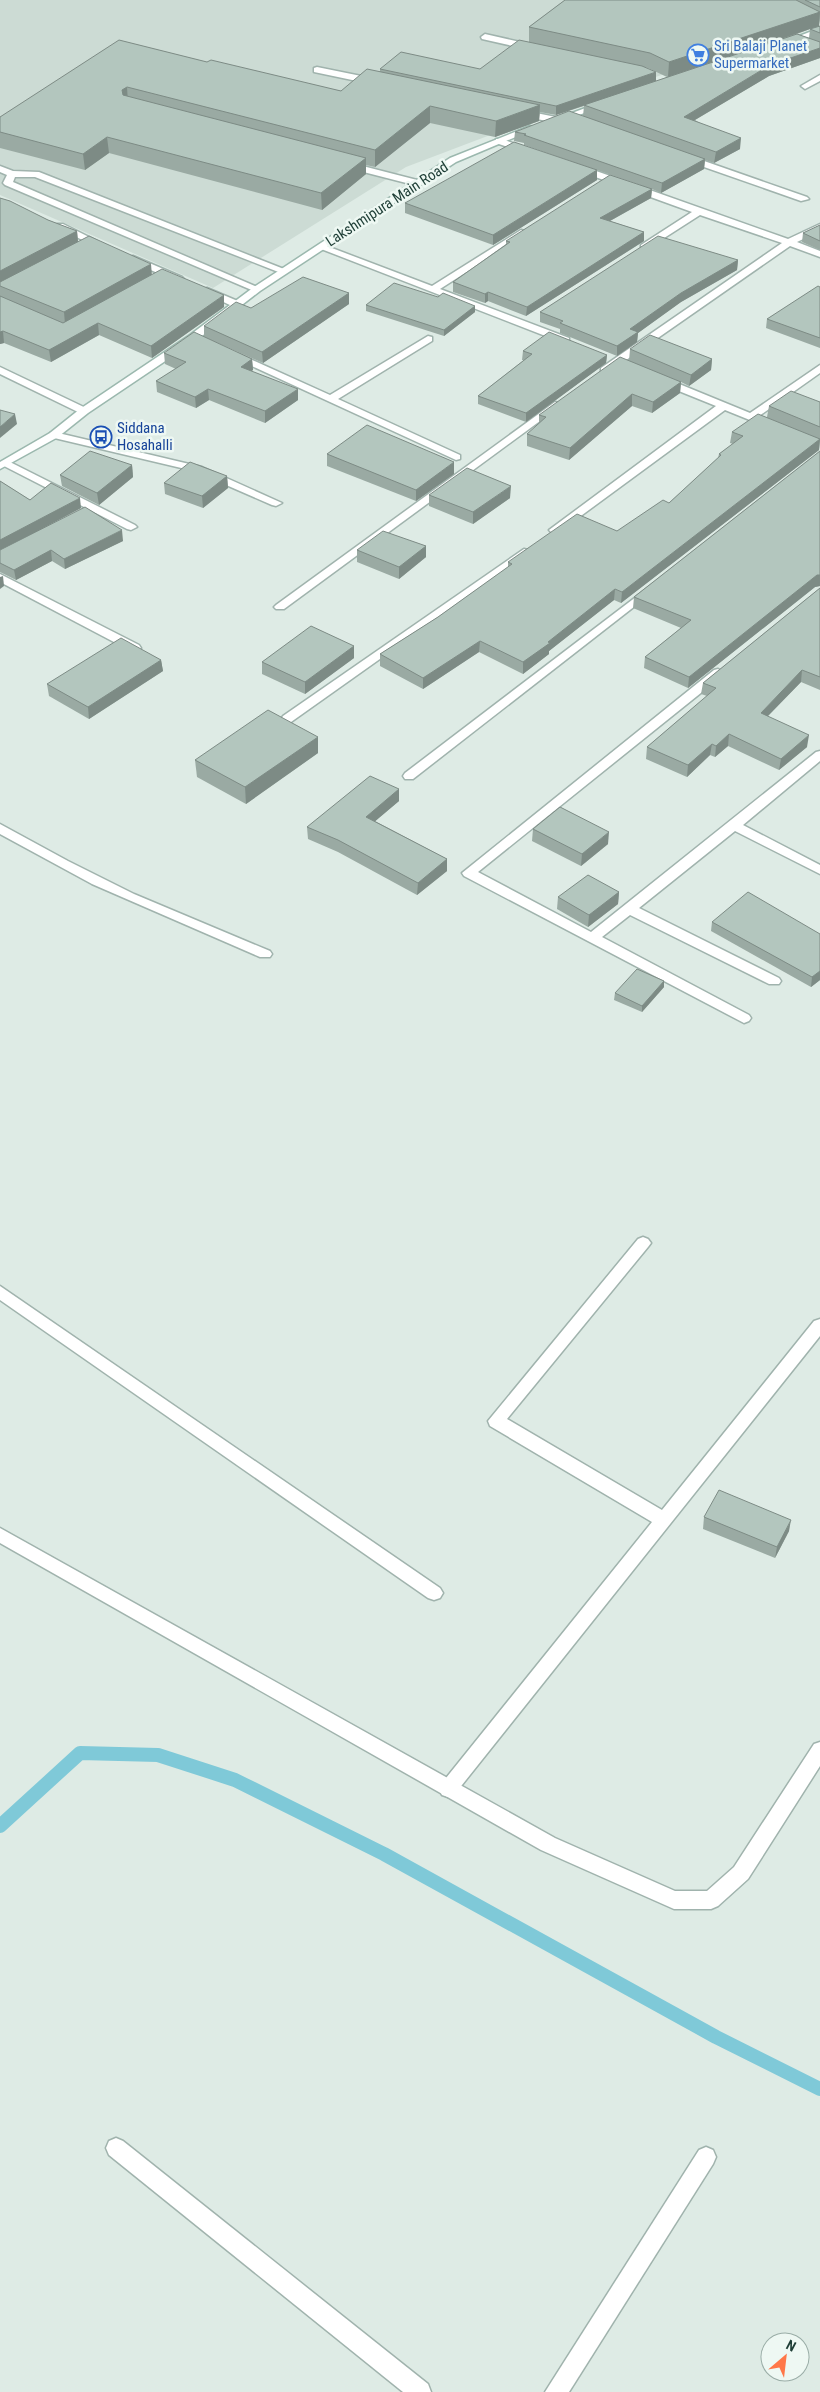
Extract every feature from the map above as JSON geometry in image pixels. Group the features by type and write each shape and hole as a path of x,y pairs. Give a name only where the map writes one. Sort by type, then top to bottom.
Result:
{"street":[{"path":"778,45 820,31"},
{"path":"485,36 542,49"},
{"path":"795,39 812,46"},
{"path":"317,70 384,84"},
{"path":"805,86 819,80"},
{"name":"Lakshmipura Main Road","path":"2,464 54,435 84,411 198,338 236,304 257,289 453,160 556,120 616,101"},
{"path":"509,110 556,120"},
{"path":"570,116 589,122"},
{"path":"499,141 535,153"},
{"path":"673,152 804,199"},
{"path":"340,163 418,183"},
{"path":"572,166 604,180 701,210 820,254"},
{"path":"0,169 12,174 36,174 284,272"},
{"path":"12,174 8,183 257,289"},
{"path":"634,253 701,210"},
{"path":"50,221 92,244"},
{"path":"432,290 533,226"},
{"path":"593,378 790,242 820,227"},
{"path":"322,247 432,290 529,321 571,342"},
{"path":"126,256 163,276 197,287 236,304"},
{"path":"330,400 428,339"},
{"path":"228,352 456,457"},
{"path":"751,417 820,368"},
{"path":"0,370 84,411"},
{"path":"652,376 786,431"},
{"path":"280,607 561,401"},
{"path":"287,719 537,543 723,406"},
{"path":"54,435 198,469 276,503"},
{"path":"2,464 88,510 131,527"},
{"path":"0,577 135,648"},
{"path":"409,776 657,583"},
{"path":"728,665 469,873 744,1018"},
{"path":"592,938 734,826 820,755"},
{"path":"734,826 820,870"},
{"path":"0,828 158,910 265,954"},
{"path":"630,908 774,981"},
{"path":"643,1244 496,1421 664,1520"},
{"path":"0,1292 434,1593"},
{"path":"448,1788 820,1325"},
{"path":"2,1539 548,1844 674,1900 711,1900 741,1873 820,1750"},
{"path":"116,2148 420,2392"},
{"path":"556,2392 706,2157"}],"shaded area":[{"path":"0,0 820,0 820,21 527,121 406,167 213,288 0,195"}],"building":[{"path":"565,0 796,0 820,12 669,62 650,53 529,27"},
{"path":"805,0 820,0 820,7"},
{"path":"820,26 820,33 810,29"},
{"path":"797,34 820,42 820,48 770,65 684,117 741,138 716,152 584,105"},
{"path":"119,40 207,62 211,60 341,91 367,69 540,105 496,121 430,106 375,150 127,87 122,90 123,95 366,158 321,193 107,137 83,154 0,132 0,117"},
{"path":"519,40 642,66 656,72 556,106 380,69 401,52 480,69"},
{"path":"569,111 705,159 662,183 524,135 526,134 515,132"},
{"path":"514,142 597,170 493,235 405,203"},
{"path":"610,175 652,189 600,218 644,232 527,307 488,292 485,294 453,282 510,242 506,241"},
{"path":"0,198 48,220 77,231 0,271"},
{"path":"820,225 820,241 803,233"},
{"path":"89,236 151,264 64,312 0,286 0,282"},
{"path":"658,236 738,260 681,293 630,329 638,332 617,346 560,323 563,321 540,312"},
{"path":"162,269 224,295 151,346 98,323 49,350 3,331 0,332 0,296 63,323"},
{"path":"303,277 349,293 262,352 204,326 236,302 251,308"},
{"path":"394,283 438,297 443,293 475,306 444,330 366,305"},
{"path":"818,286 820,287 820,338 767,319"},
{"path":"194,332 252,359 241,367 298,389 265,411 208,389 195,397 156,381 186,362 164,353"},
{"path":"549,332 607,355 526,413 478,396 532,354 523,351"},
{"path":"650,335 712,359 691,375 630,349"},
{"path":"620,357 681,382 653,402 632,394 570,448 527,434 546,417 539,415"},
{"path":"791,391 820,402 820,427 769,406"},
{"path":"0,410 15,414 0,427"},
{"path":"758,414 820,439 622,592 615,589 548,642 550,643 523,662 480,641 423,678 380,654 438,617 512,564 508,562 577,514 617,531 663,500 669,503 721,455 719,454 743,436 732,432"},
{"path":"367,425 454,462 416,490 327,454"},
{"path":"90,451 132,465 97,493 60,475"},
{"path":"820,451 820,575 817,575 689,677 645,657 691,620 634,597"},
{"path":"190,462 227,476 202,496 164,483"},
{"path":"467,468 511,486 473,512 429,495"},
{"path":"0,481 30,500 51,483 80,498 0,540"},
{"path":"85,507 122,530 64,559 51,550 14,570 0,563 0,550"},
{"path":"383,531 426,546 399,567 357,550"},
{"path":"820,588 820,677 802,670 761,713 809,735 781,759 729,734 716,746 712,744 688,765 647,747 716,688 703,683"},
{"path":"311,626 354,646 305,682 262,662"},
{"path":"121,638 161,660 88,707 47,684"},
{"path":"268,710 318,737 245,787 195,760"},
{"path":"370,776 399,789 366,817 447,859 418,883 338,840 307,827"},
{"path":"560,807 609,832 582,854 533,829"},
{"path":"588,875 619,892 589,915 558,897"},
{"path":"748,892 820,934 820,971 812,977 712,922"},
{"path":"637,969 664,981 642,1006 615,993"},
{"path":"719,1490 791,1520 777,1547 704,1517"}],"waterway":[{"path":"0,1826 80,1753 158,1755 235,1780 384,1854 716,2037 820,2089"}],"place":[{"name":"Sri Balaji Planet Supermarket","path":"698,55"},
{"name":"Siddana Hosahalli","path":"101,437"}]}
